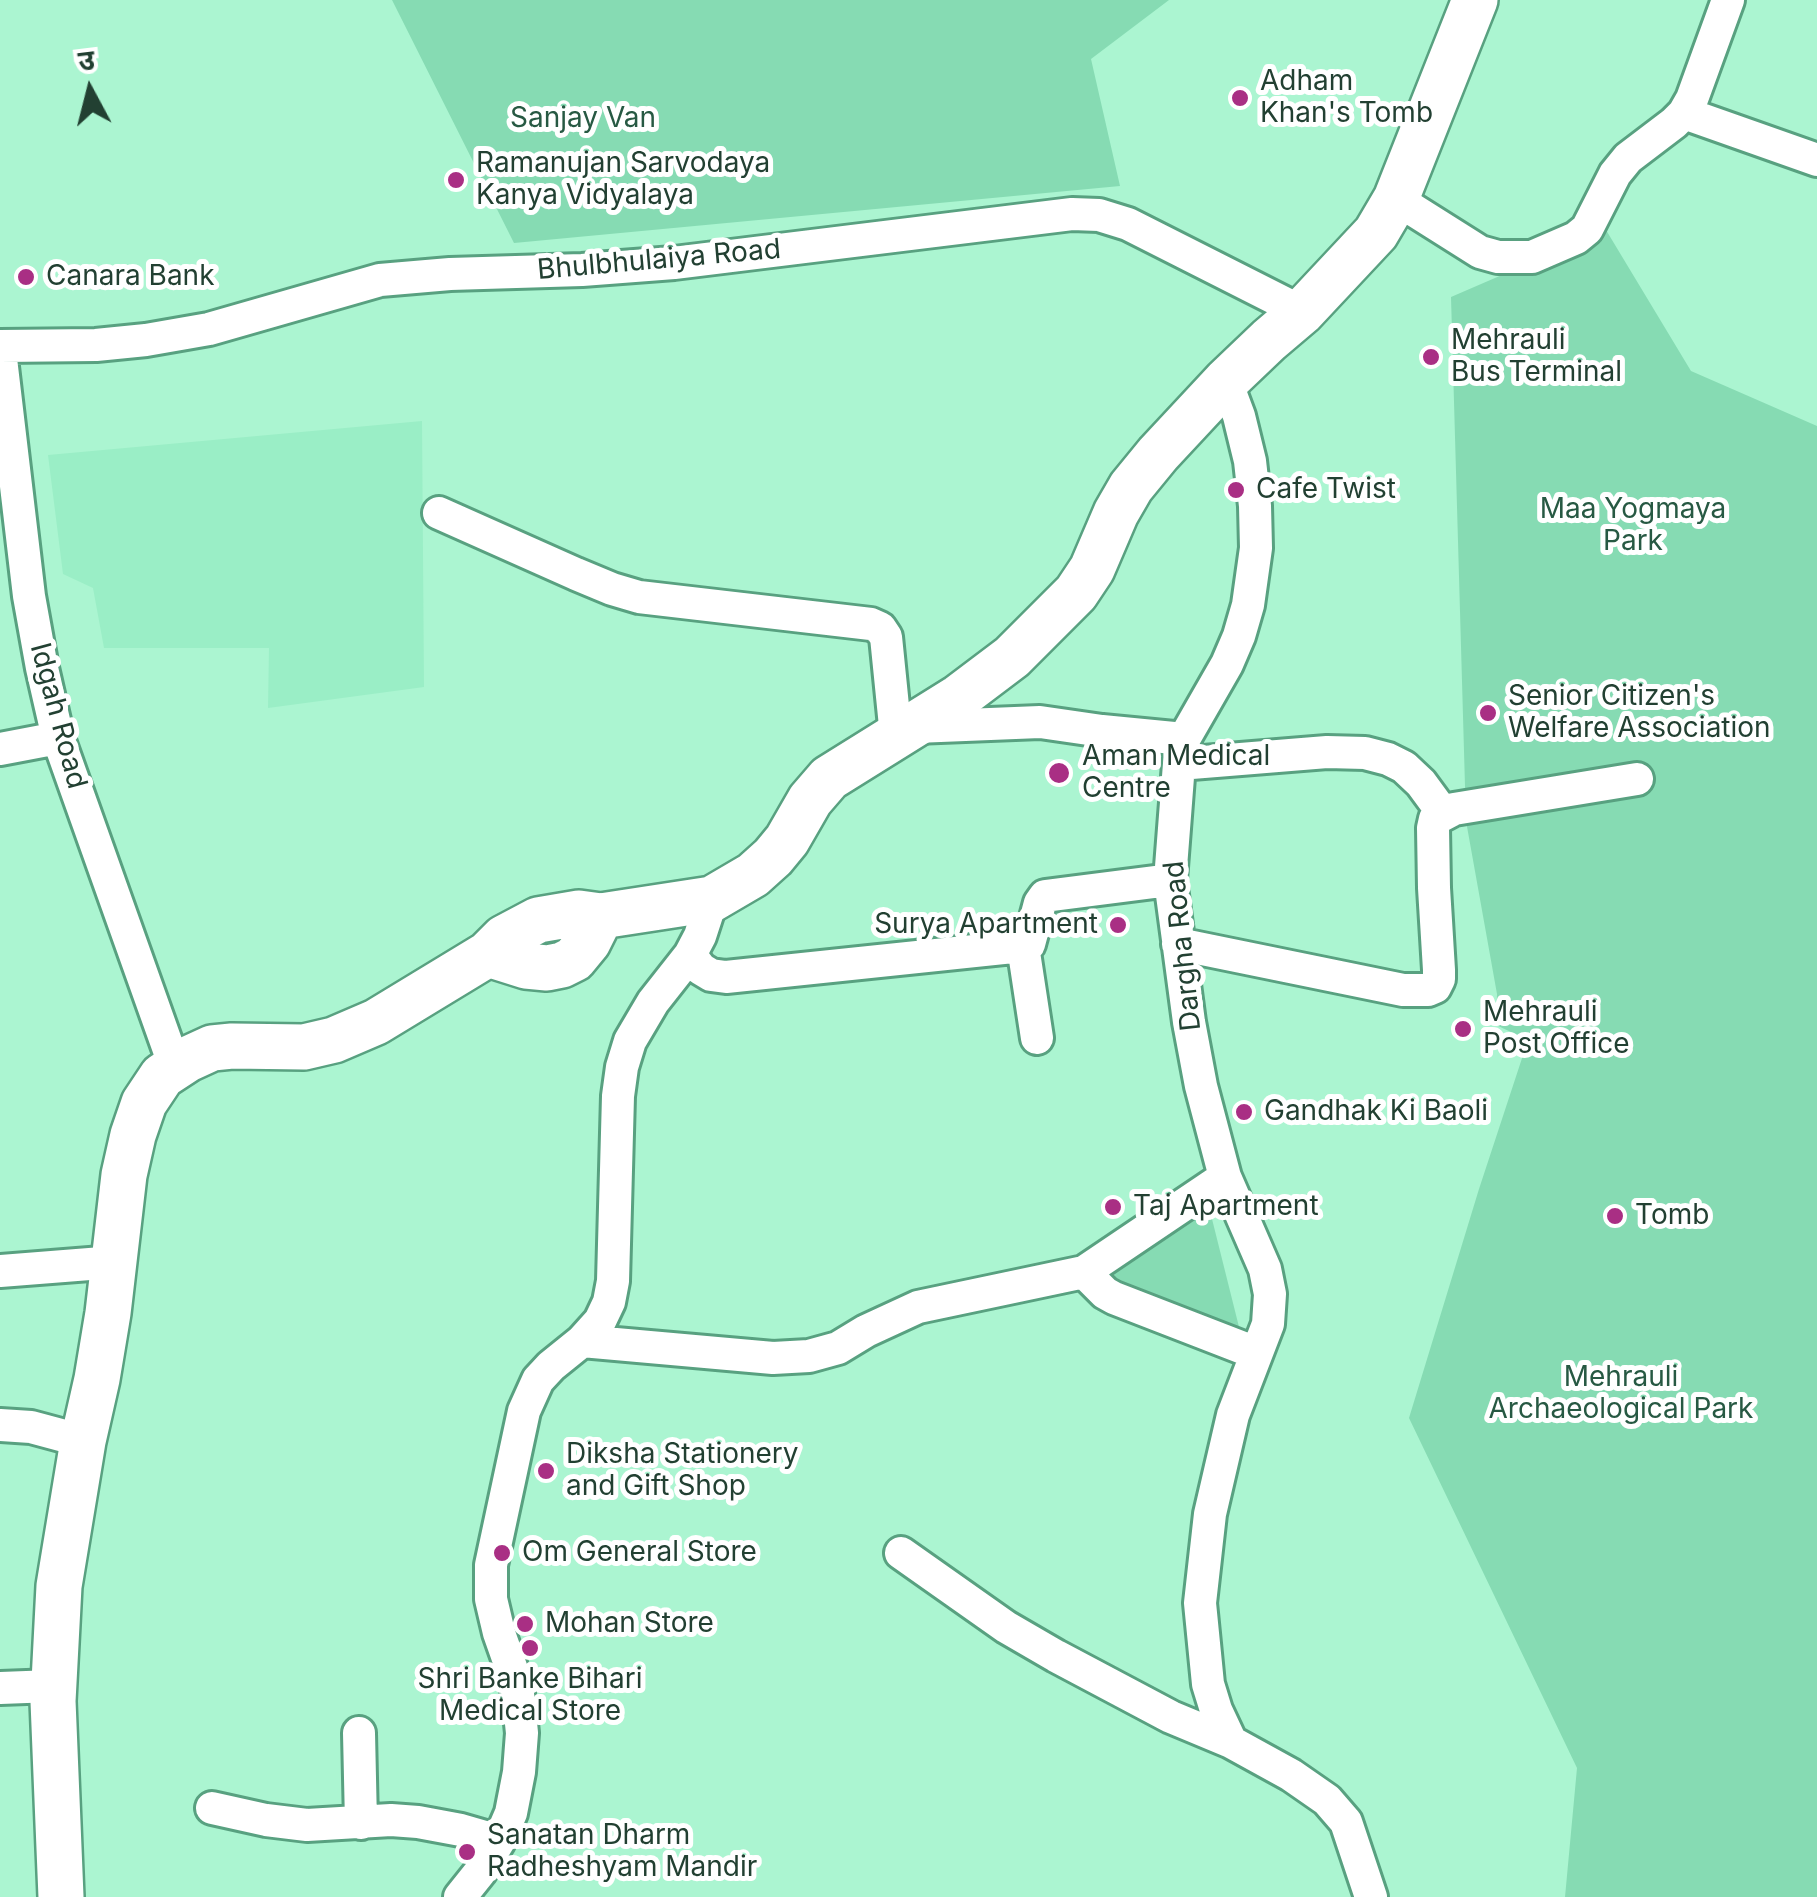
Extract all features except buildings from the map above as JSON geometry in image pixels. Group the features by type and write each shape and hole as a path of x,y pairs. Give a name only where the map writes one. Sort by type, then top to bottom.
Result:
{"street":[{"path":"61,1897 53,1686 59,1586 82,1442 97,1379 124,1176 144,1103 162,1076 212,1048 304,1046 334,1040 376,1022 488,954 526,966 562,965 574,959 588,942 601,916 712,899 752,875 774,856 829,778 959,697 1012,657 1076,593 1092,569 1131,487 1158,454 1226,381 1302,312 1386,216 1474,0"},
{"path":"1386,216 1480,252 1514,258 1532,256 1576,238 1587,228 1615,174 1628,158 1684,113 1728,0"},
{"path":"1684,113 1817,160"},
{"name":"Bhulbhulaiya Road","path":"0,348 96,345 162,337 210,328 380,280 674,263 1072,214 1099,215 1128,224 1302,312"},
{"name":"Idgah Road","path":"0,348 8,489 58,738 175,1068"},
{"name":"Dargha Road","path":"1226,381 1250,461 1256,548 1239,636 1182,752 1170,880 1201,1086 1225,1177 1265,1269 1270,1294 1268,1324 1232,1415 1225,1444 1210,1514 1200,1604 1208,1684 1231,1742"},
{"path":"439,513 576,574 639,597 872,624 886,638 903,732"},
{"path":"903,732 1040,722 1102,731 1182,752 1365,753 1388,758 1404,767 1443,813"},
{"path":"0,749 58,738"},
{"path":"1178,944 1403,990 1428,990 1438,979 1435,819 1454,809 1637,778"},
{"path":"690,955 711,976 726,977 1023,946 1032,939 1040,902 1045,896 1170,880"},
{"path":"460,1897 500,1842 516,1786 522,1733 518,1694 491,1599 492,1565 524,1411 538,1380 582,1341 609,1302 622,1067 630,1040 653,1002 690,955 712,899"},
{"path":"1023,946 1037,1038"},
{"path":"582,1341 773,1358 809,1356 838,1348 918,1307 1084,1272 1225,1177"},
{"path":"0,1270 115,1262"},
{"path":"1084,1272 1114,1298 1256,1353"},
{"path":"0,1425 31,1426 82,1442"},
{"path":"901,1553 1023,1636 1172,1717 1231,1742 1327,1800 1346,1822 1371,1897"},
{"path":"0,1688 53,1686"},
{"path":"359,1732 362,1823"},
{"path":"212,1808 307,1825 418,1822 500,1842"}],"shaded area":[{"path":"422,421 424,687 268,708 269,648 104,648 93,588 63,574 48,455"}],"green space":[{"name":"Sanjay Van","path":"392,0 1169,0 1091,59 1120,186 514,243"},
{"name":"Mehrauli Archaeological Park","path":"1606,230 1691,371 1817,426 1817,1897 1565,1897 1577,1768 1409,1418 1528,1040 1496,1025 1497,994 1466,821 1451,297"},
{"path":"1206,1195 1243,1343 1115,1295 1103,1259"}],"place":[{"name":"Adham Khan's Tomb","path":"1240,98"},
{"name":"Ramanujan Sarvodaya Kanya Vidyalaya","path":"456,180"},
{"name":"Canara Bank","path":"26,277"},
{"name":"Mehrauli Bus Terminal","path":"1431,357"},
{"name":"Cafe Twist","path":"1236,490"},
{"name":"Senior Citizen's Welfare Association","path":"1488,713"},
{"name":"Aman Medical Centre","path":"1059,773"},
{"name":"Surya Apartment","path":"1118,925"},
{"name":"Mehrauli Post Office","path":"1463,1029"},
{"name":"Gandhak Ki Baoli","path":"1244,1112"},
{"name":"Taj Apartment","path":"1113,1207"},
{"name":"Tomb","path":"1615,1216"},
{"name":"Diksha Stationery and Gift Shop","path":"546,1471"},
{"name":"Om General Store","path":"502,1553"},
{"name":"Mohan Store","path":"525,1624"},
{"name":"Shri Banke Bihari Medical Store","path":"530,1648"},
{"name":"Sanatan Dharm Radheshyam Mandir","path":"467,1852"}],"park label":[{"name":"Maa Yogmaya Park","path":"1633,526"}]}
